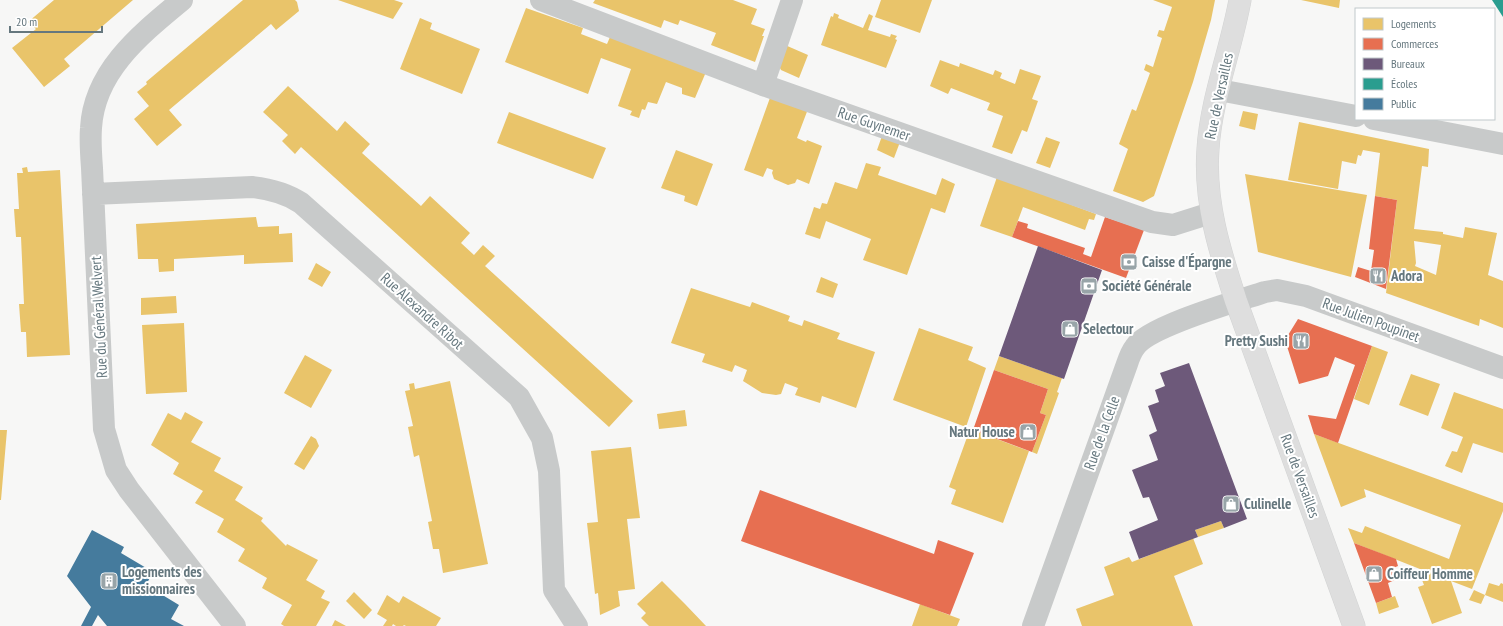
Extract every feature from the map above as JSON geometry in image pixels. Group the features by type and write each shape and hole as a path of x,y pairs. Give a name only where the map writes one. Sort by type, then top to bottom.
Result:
{"main road":[{"name":"Rue de Versailles","path":"1240,0 1219,90 1208,147 1207,166 1210,203 1220,253 1236,301 1354,626"}],"street":[{"name":"Rue du Général Welvert","path":"182,0 135,40 121,56 110,72 94,108 91,128 93,194 104,429 116,470 129,490 235,626"},
{"name":"Rue Guynemer","path":"541,0 763,85 1152,222 1173,225 1210,203"},
{"path":"763,85 792,0"},
{"path":"1219,90 1355,116"},
{"path":"1379,120 1503,144"},
{"name":"Rue Alexandre Ribot","path":"93,194 252,187 270,189 289,195 519,397 542,438 549,471 554,590 577,626"},
{"name":"Rue Julien Poupinet","path":"1236,301 1264,292 1277,290 1306,296 1503,368"},
{"name":"Rue de la Celle","path":"1033,626 1127,364 1135,346 1147,336 1174,323 1236,301"}],"building: Logements":[{"path":"54,0 133,0 64,59 70,66 44,87 12,48 36,29 28,22"},
{"path":"243,0 295,0 299,11 276,30 271,24 169,110 182,125 157,146 134,119 149,106 137,92 147,84 146,82"},
{"path":"338,0 394,0 403,3 393,19"},
{"path":"595,0 733,0 757,9 751,24 765,29 762,36 764,36 755,62 711,45 716,33 680,20 678,25 664,20 661,28 593,3"},
{"path":"881,0 932,0 920,33 875,17"},
{"path":"1153,0 1215,0 1211,20 1193,82 1154,196 1143,202 1113,191 1128,149 1119,144 1132,109 1136,111 1150,73 1144,70 1146,64 1153,67 1162,38 1157,36 1159,30 1164,31 1172,7"},
{"path":"1301,0 1340,0 1339,8"},
{"path":"526,8 583,28 581,34 607,44 610,37 706,72 695,98 682,94 682,88 666,82 657,104 648,102 645,110 642,109 639,118 630,115 632,111 618,106 631,69 601,58 588,94 505,62"},
{"path":"834,13 839,15 838,18 863,28 869,14 873,16 868,30 890,37 891,34 897,36 895,39 897,40 886,68 821,45 831,16 833,17"},
{"path":"420,18 432,23 430,29 480,49 462,94 400,69"},
{"path":"785,45 808,55 799,78 781,70 778,64"},
{"path":"940,60 959,67 960,63 993,75 995,70 1002,73 1000,78 1015,84 1020,69 1041,76 1032,99 1038,101 1027,132 1022,130 1012,154 992,147 1003,116 987,110 990,103 951,88 948,94 930,86"},
{"path":"288,86 337,131 345,121 370,144 362,153 421,206 430,196 470,233 461,243 474,255 483,245 495,256 485,266 633,401 609,427 301,147 295,154 282,141 288,135 263,112"},
{"path":"771,95 808,109 797,138 822,146 809,184 797,179 795,183 788,185 774,179 772,173 773,170 767,168 763,177 744,170"},
{"path":"1243,111 1258,114 1255,130 1239,126"},
{"path":"509,112 606,148 593,179 497,143"},
{"path":"1299,122 1429,149 1428,167 1422,166 1414,229 1443,232 1443,234 1463,238 1465,227 1497,233 1488,275 1503,281 1503,328 1480,319 1479,326 1386,293 1397,200 1375,196 1380,153 1363,150 1361,156 1358,155 1356,164 1342,161 1338,189 1288,180","holes":["1414,241 1441,245 1436,275 1415,266"]},
{"path":"882,136 900,142 894,158 877,150"},
{"path":"1046,137 1060,142 1050,168 1036,163"},
{"path":"676,150 713,164 697,206 684,201 685,196 661,188"},
{"path":"866,163 881,167 878,175 936,195 942,178 955,184 945,213 931,208 907,275 863,260 871,239 826,221 820,239 805,234 814,207 820,209 822,203 827,204 835,182 857,189"},
{"path":"27,167 28,172 60,170 70,355 27,357 26,332 21,332 19,304 24,304 21,237 16,237 14,209 19,209 17,173 23,173 22,168"},
{"path":"1245,174 1367,195 1351,277 1258,252"},
{"path":"997,177 1096,214 1094,220 1089,219 1085,230 1023,207 1012,237 980,226"},
{"path":"256,217 258,227 279,226 279,234 292,233 293,262 244,264 244,255 174,259 174,271 159,272 158,259 138,259 136,224"},
{"path":"316,263 331,272 322,287 308,279"},
{"path":"821,277 838,284 833,298 816,292"},
{"path":"691,288 750,307 752,302 790,316 788,321 802,326 804,320 840,333 837,339 875,352 856,408 822,396 820,403 795,395 798,388 785,383 781,394 776,395 762,393 743,381 747,370 735,365 732,372 702,362 705,354 671,343"},
{"path":"176,296 177,313 141,315 141,298"},
{"path":"184,323 187,392 146,394 142,325"},
{"path":"919,328 973,347 968,360 986,368 966,427 893,400"},
{"path":"1372,346 1388,352 1369,405 1354,399"},
{"path":"305,355 332,370 311,408 284,393"},
{"path":"999,356 1062,378 1057,392 1059,393 1037,454 1032,452 1046,415 1040,413 1048,389 994,370"},
{"path":"1411,374 1440,384 1428,416 1399,405"},
{"path":"450,381 488,564 443,573 439,549 433,549 428,522 432,521 419,455 414,457 408,427 413,426 405,391 410,390 409,384 414,383 415,389"},
{"path":"1454,392 1503,409 1503,453 1473,443 1462,473 1445,466 1452,451 1457,452 1463,437 1441,428"},
{"path":"685,410 687,426 659,429 657,414"},
{"path":"185,412 203,422 191,442 221,458 214,471 243,487 235,500 263,518 261,521 286,546 287,544 318,560 306,580 325,591 321,598 330,602 316,626 284,626 281,624 292,605 262,588 267,578 238,561 245,549 217,532 224,519 195,503 203,491 173,474 179,463 151,445 168,413 181,420"},
{"path":"970,429 1029,451 1003,523 951,504 956,490 949,487"},
{"path":"0,430 7,430 1,500 0,500"},
{"path":"1314,434 1503,503 1503,511 1472,589 1451,581 1462,613 1432,624 1418,587 1424,585 1420,575 1425,573 1425,571 1354,543 1348,528 1362,533 1365,526 1449,559 1461,525 1364,489 1366,497 1341,507"},
{"path":"311,436 316,439 319,446 304,470 294,464"},
{"path":"631,447 640,518 627,519 635,589 618,591 620,606 600,615 598,593 595,594 587,523 598,522 591,451"},
{"path":"1221,521 1224,528 1198,537 1195,530"},
{"path":"1193,538 1203,564 1174,576 1193,626 1082,626 1076,609 1114,595 1104,567 1129,557 1132,562"},
{"path":"662,581 706,626 649,626 641,618 646,613 637,604"},
{"path":"1489,583 1499,586 1501,583 1503,584 1503,602 1485,595"},
{"path":"1474,590 1485,595 1481,604 1469,600"},
{"path":"354,592 372,610 364,619 346,601"},
{"path":"387,595 399,603 403,596 441,618 436,626 396,626 393,624 392,626 383,626 387,620 377,614"},
{"path":"1395,596 1399,607 1379,614 1376,603"},
{"path":"920,604 960,619 957,626 912,626"},
{"path":"335,620 346,626 332,626"}],"building: Commerces":[{"path":"1375,196 1397,200 1386,289 1355,277 1358,267 1371,271 1374,250 1369,249"},
{"path":"1105,217 1144,230 1126,278 1012,237 1018,221 1028,224 1027,228 1085,248 1083,254 1091,257"},
{"path":"1298,319 1372,346 1338,443 1314,434 1308,415 1336,419 1355,365 1335,357 1328,376 1299,384 1285,340"},
{"path":"994,370 1048,389 1040,413 1046,415 1032,452 973,430"},
{"path":"760,490 934,554 938,540 974,553 950,615 741,541"},
{"path":"1354,543 1396,559 1398,566 1393,568 1397,579 1388,583 1392,597 1376,603"}],"building: Bureaux":[{"path":"1038,246 1102,270 1064,379 999,356"},
{"path":"1189,363 1247,519 1224,528 1221,521 1195,530 1198,537 1139,559 1129,532 1158,520 1149,497 1143,498 1132,470 1158,460 1149,435 1157,431 1148,406 1159,402 1155,390 1165,386 1160,373"}],"building: Écoles":[{"path":"1492,0 1503,0 1503,17"}],"building: Public":[{"name":"Logements des missionnaires","path":"92,530 124,547 121,553 153,572 146,585 179,605 171,619 184,626 107,626 98,615 92,626 81,626 91,607 67,576"}],"place":[{"name":"Caisse d'Épargne","path":"1129,262"},
{"name":"Adora","path":"1378,276"},
{"name":"Société Générale","path":"1089,286"},
{"name":"Selectour","path":"1070,329"},
{"name":"Pretty Sushi","path":"1301,341"},
{"name":"Natur House","path":"1028,432"},
{"name":"Culinelle","path":"1231,504"},
{"name":"Coiffeur Homme","path":"1374,574"},
{"name":"Logements des missionnaires","path":"109,581"}]}
